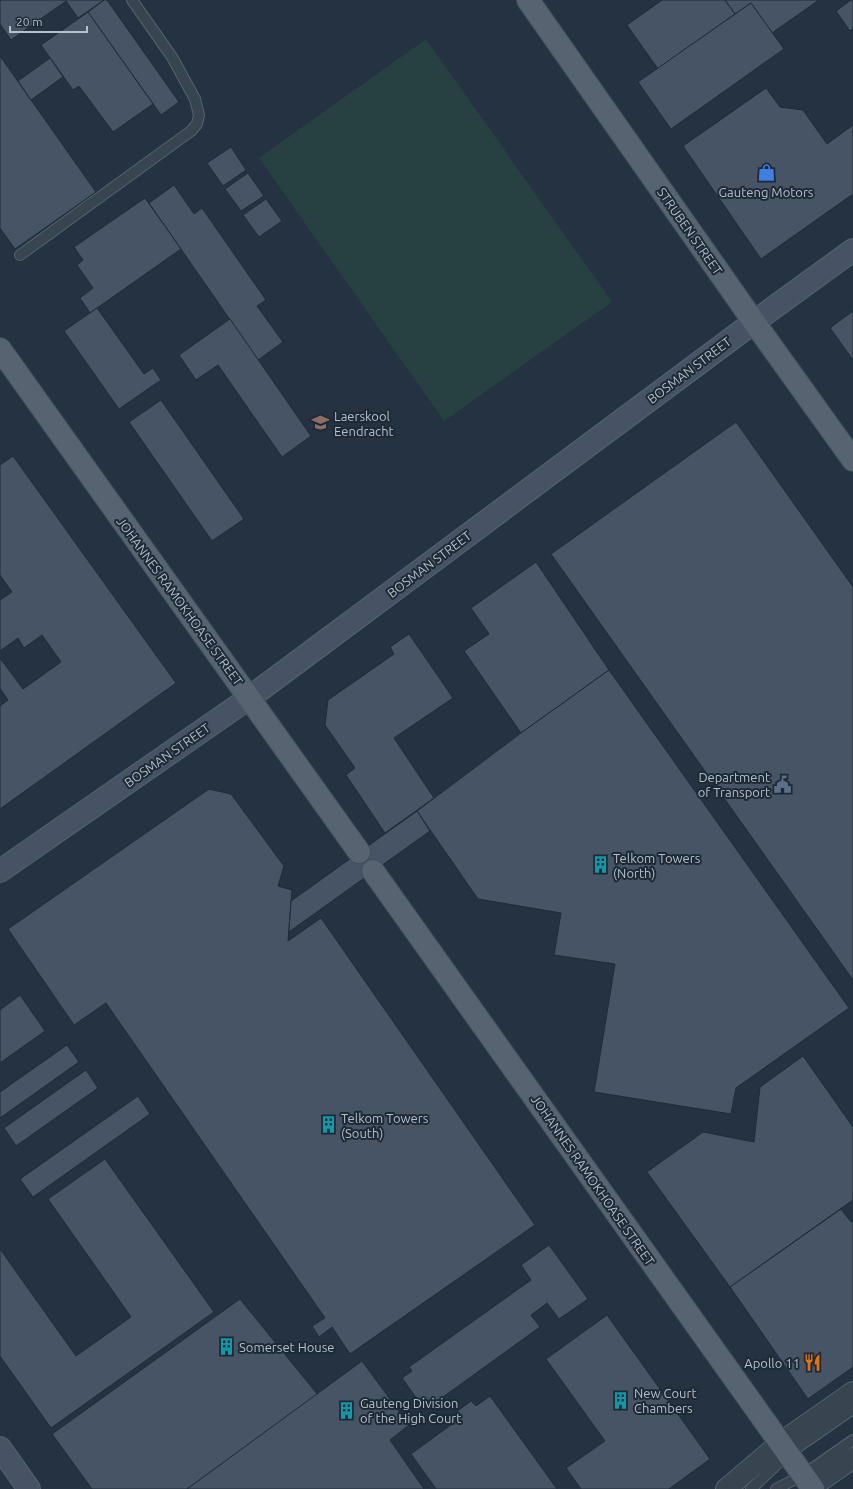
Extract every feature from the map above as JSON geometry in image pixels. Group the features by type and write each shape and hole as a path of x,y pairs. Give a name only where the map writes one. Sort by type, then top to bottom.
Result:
{"main road":[{"name":"STRUBEN STREET","path":"528,0 754,322 853,460"},
{"name":"BOSMAN STREET","path":"0,871 249,698 853,250"},
{"name":"JOHANNES RAMOKHOASE STREET","path":"0,349 359,852"},
{"name":"JOHANNES RAMOKHOASE STREET","path":"373,871 809,1485"},
{"path":"0,1448 29,1489"}],"street":[{"path":"726,1489 784,1449 853,1392"},
{"path":"809,1485 853,1458"}],"lane":[{"path":"20,255 191,131 197,124 199,115 195,99 172,57 132,0"},
{"path":"751,1489 784,1449 853,1409"},
{"path":"776,1489 809,1485 853,1440"}],"green space":[{"path":"426,39 612,302 444,421 259,158"}],"building":[{"path":"0,0 104,0 78,18 66,1 11,40 0,24"},
{"path":"104,0 107,0 179,102 161,115 88,12"},
{"path":"662,0 725,0 735,14 658,69 627,25"},
{"path":"725,0 819,0 772,33 751,3 735,14"},
{"path":"853,0 853,28 850,31 836,11"},
{"path":"751,3 784,49 671,129 638,82"},
{"path":"88,12 153,104 113,132 79,86 73,90 41,45"},
{"path":"0,56 96,192 15,249 0,228"},
{"path":"50,58 63,77 31,100 18,81"},
{"path":"766,88 780,107 803,110 827,144 853,125 853,194 761,259 683,146"},
{"path":"231,147 246,170 223,186 207,163"},
{"path":"248,173 264,196 241,211 225,189"},
{"path":"174,185 194,214 202,208 266,300 257,306 283,342 258,360 149,203"},
{"path":"145,198 181,249 90,313 80,298 93,288 77,265 83,260 74,247"},
{"path":"266,199 282,221 259,237 243,215"},
{"path":"97,308 144,374 153,368 161,380 119,409 64,331"},
{"path":"853,311 853,360 830,328"},
{"path":"230,319 311,436 282,457 218,365 196,380 179,355"},
{"path":"161,400 244,519 212,541 129,422"},
{"name":"Department of Transport","path":"736,422 853,587 853,980 551,554"},
{"path":"13,456 176,683 0,809 0,706 8,700 0,688 0,658 23,689 61,662 42,635 24,648 18,638 0,651 0,600 12,592 0,575 0,465"},
{"path":"536,562 609,670 521,733 464,651 489,634 471,608"},
{"path":"409,634 453,698 394,738 434,798 385,833 346,775 355,768 325,725 328,700 394,654 390,647"},
{"name":"Telkom Towers (North)","path":"609,670 849,1008 736,1088 731,1114 594,1092 615,964 554,955 561,913 478,899 417,811 521,733"},
{"name":"Telkom Towers (South)","path":"209,789 231,794 284,866 278,886 292,890 288,941 321,918 535,1225 350,1354 332,1327 319,1337 312,1326 325,1318 106,1003 74,1025 8,929"},
{"path":"417,811 430,831 289,932 291,901"},
{"path":"20,995 45,1031 0,1063 0,1010"},
{"path":"67,1045 79,1062 0,1118 0,1092"},
{"path":"803,1056 853,1127 853,1200 730,1287 647,1172 703,1132 754,1142 760,1087"},
{"path":"86,1070 98,1088 16,1146 4,1128"},
{"path":"138,1096 150,1114 33,1197 20,1179"},
{"path":"105,1159 214,1312 51,1428 0,1356 0,1249 76,1356 131,1317 48,1199"},
{"path":"841,1209 851,1222 853,1221 853,1367 808,1399 730,1287"},
{"path":"549,1245 588,1299 559,1319 547,1303 531,1315 540,1327 425,1410 402,1378 412,1371 409,1367 531,1280 521,1265"},
{"name":"Somerset House","path":"240,1299 318,1395 187,1489 92,1489 52,1434"},
{"name":"New Court Chambers","path":"607,1315 710,1459 669,1489 581,1489 566,1468 605,1441 546,1359"},
{"name":"Gauteng Division of the High Court","path":"362,1361 409,1425 390,1440 424,1489 187,1489"},
{"path":"490,1396 557,1489 436,1489 411,1454 459,1419 455,1413 471,1401 476,1406"}],"place":[{"name":"Gauteng Motors","path":"766,173"},
{"name":"Laerskool Eendracht","path":"321,423"},
{"name":"Department of Transport","path":"783,784"},
{"name":"Telkom Towers (North)","path":"600,865"},
{"name":"Telkom Towers (South)","path":"328,1125"},
{"name":"Somerset House","path":"226,1347"},
{"name":"Apollo 11","path":"813,1363"},
{"name":"New Court Chambers","path":"621,1400"},
{"name":"Gauteng Division of the High Court","path":"347,1410"}]}
